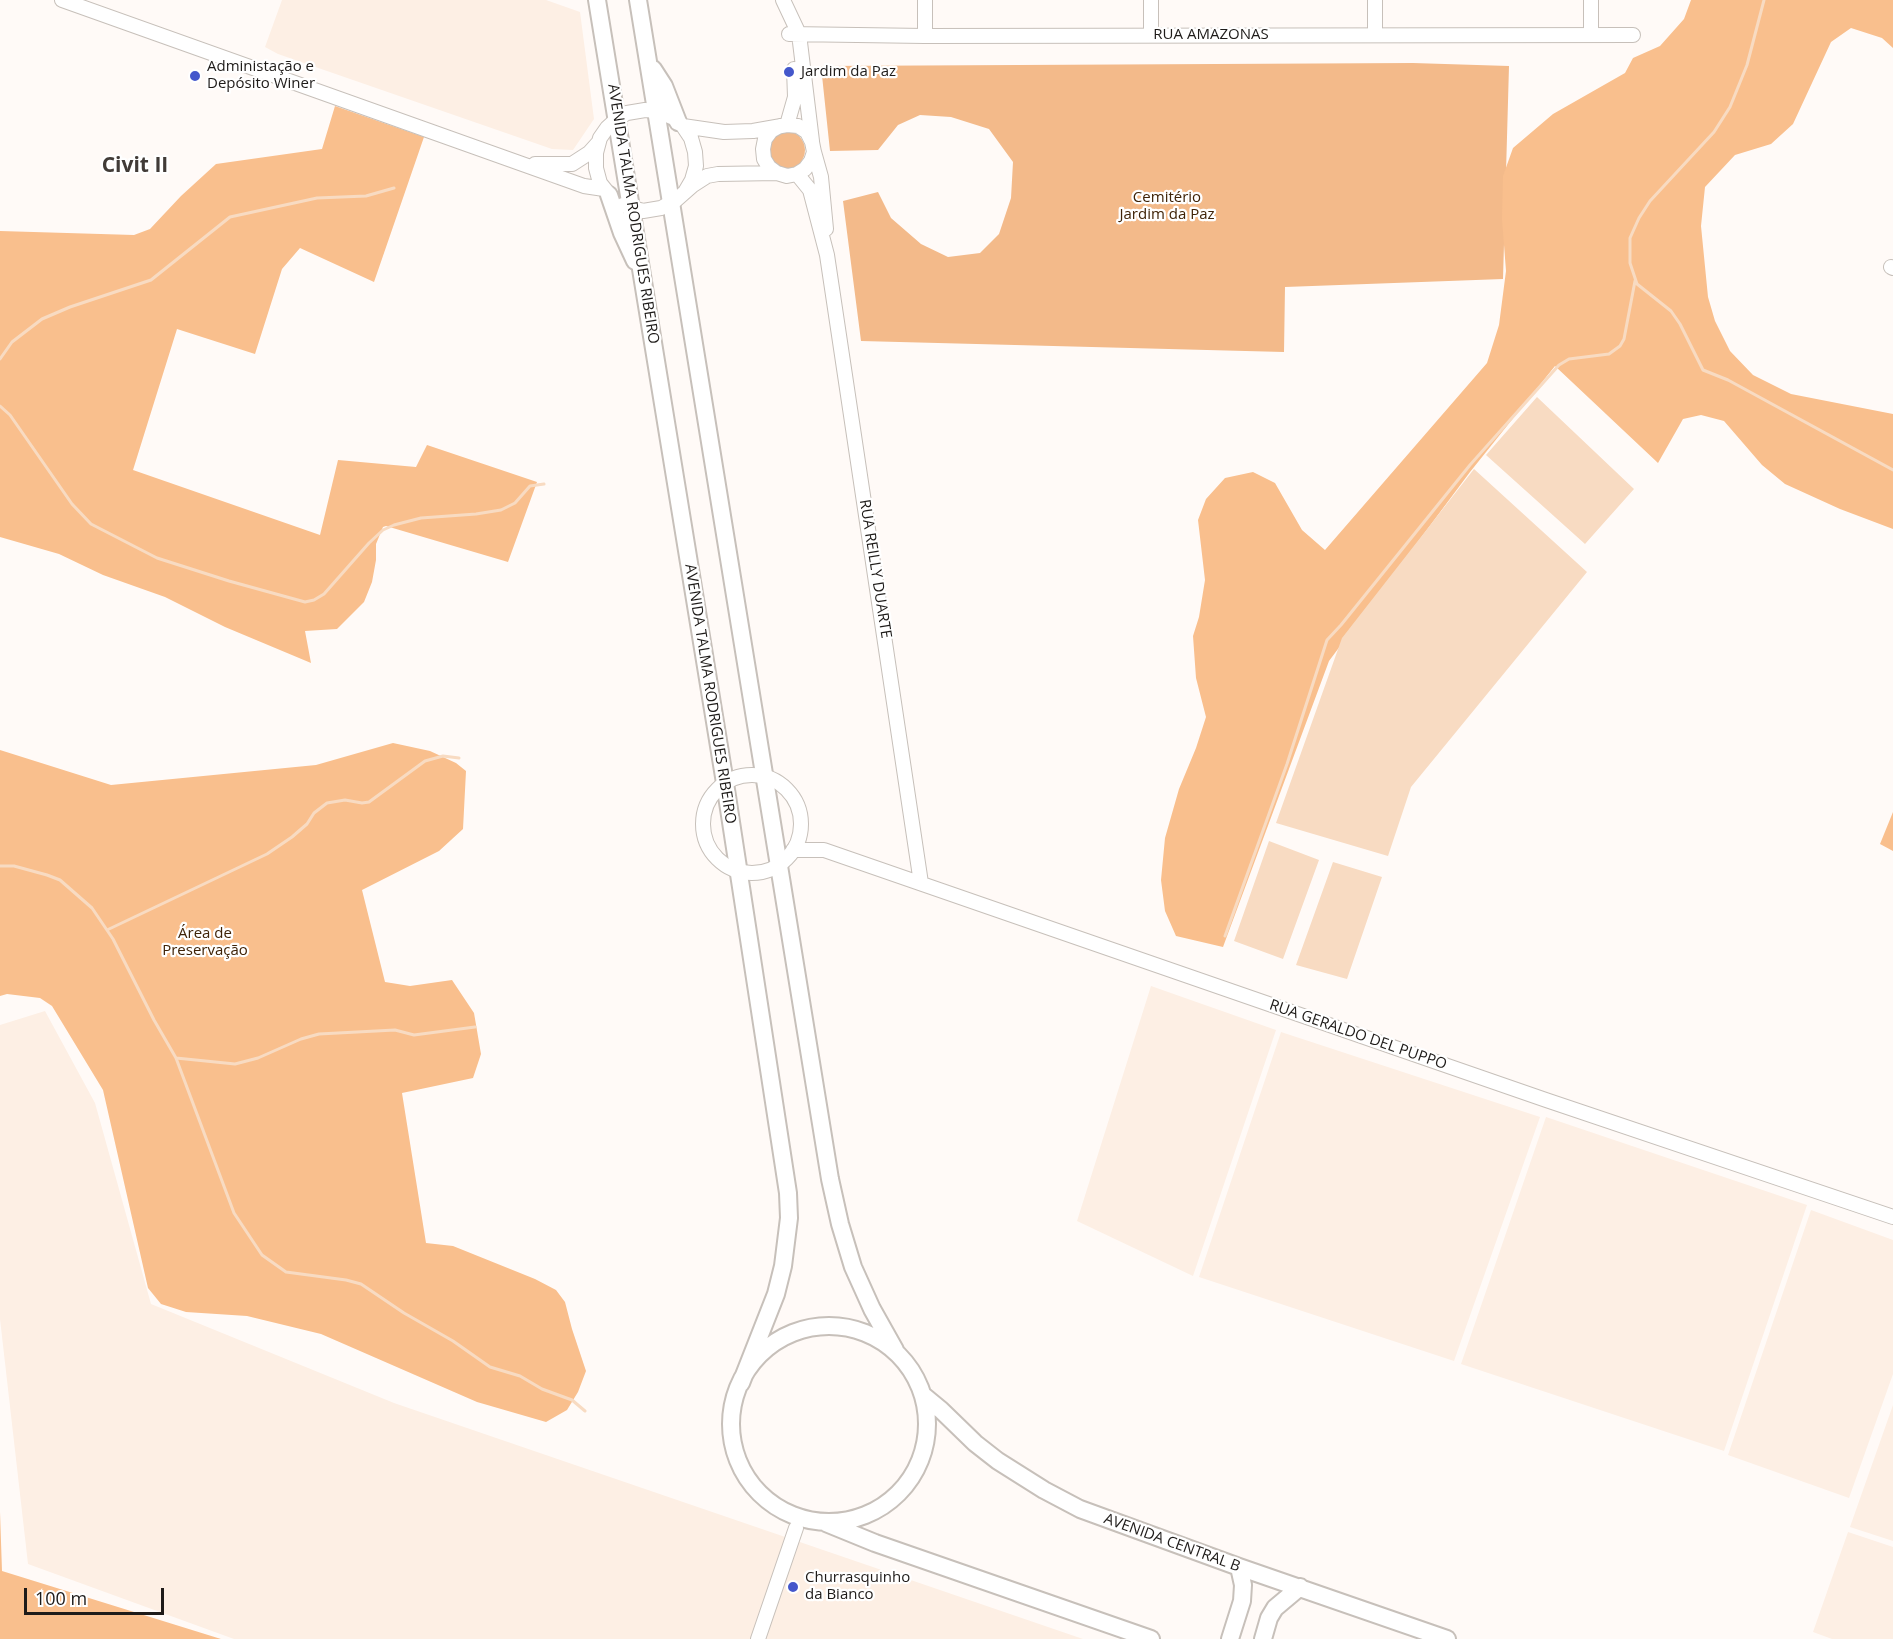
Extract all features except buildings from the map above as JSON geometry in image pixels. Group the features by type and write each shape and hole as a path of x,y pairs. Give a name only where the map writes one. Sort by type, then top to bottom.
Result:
{"main road":[{"name":"AVENIDA TALMA RODRIGUES RIBEIRO","path":"597,0 725,783 785,1171 789,1218 783,1266 776,1294 741,1383"},
{"path":"638,0 834,1203 853,1267 872,1309 895,1350"},
{"path":"649,61 664,86 681,124"},
{"path":"607,192 622,233 643,276"},
{"name":"AVENIDA CENTRAL B","path":"825,1523 862,1517 894,1498 917,1469 927,1433 924,1396 912,1371 895,1350 855,1329 833,1326 810,1328 789,1335 769,1347 753,1364 741,1383 734,1407 732,1433 738,1458 746,1475 758,1491 777,1507 800,1518 825,1523 1151,1639"},
{"name":"AVENIDA CENTRAL B","path":"924,1396 985,1451 1056,1497 1098,1516 1239,1568 1447,1639"},
{"path":"1230,1639 1242,1601 1243,1585 1239,1568"},
{"path":"1263,1639 1269,1618 1275,1608 1300,1587"}],"street":[{"path":"62,0 584,186 607,192"},
{"path":"925,0 925,36"},
{"path":"1151,0 1151,35"},
{"path":"1375,0 1375,35"},
{"path":"1591,0 1591,35"},
{"name":"RUA REILLY DUARTE","path":"784,2 794,34 813,147 822,177 826,217 826,255"},
{"name":"RUA AMAZONAS","path":"794,34 925,36 1633,35"},
{"name":"RUA REILLY DUARTE","path":"784,125 796,86 794,34"},
{"path":"520,163 572,164 589,153 607,128 617,119 639,110 657,111 681,124 724,132 753,131 784,125 798,126 807,132 813,147 811,161 805,169 796,174 707,176 672,203 655,210 632,209 617,202 607,192 596,168 596,153 600,138"},
{"path":"681,124 694,145 696,159 692,180 685,192"},
{"path":"777,173 764,159 763,149 765,139 771,131 784,125"},
{"name":"RUA REILLY DUARTE","path":"796,174 810,190 826,255 921,883"},
{"path":"744,776 764,776 778,782 794,798 801,827 793,850 779,864 759,872 739,871 724,864 712,852 704,829 708,805 725,783 744,776"},
{"name":"RUA GERALDO DEL PUPPO","path":"801,827 824,850"},
{"name":"RUA GERALDO DEL PUPPO","path":"793,850 824,850 1893,1217"},
{"path":"758,1639 796,1528"}],"shaded area":[{"path":"282,0 546,0 580,12 594,119 573,150 552,149 278,54 265,47"},
{"path":"1537,397 1634,489 1585,544 1486,455"},
{"path":"1474,469 1587,572 1411,787 1388,856 1276,823 1342,638"},
{"path":"1269,841 1319,860 1283,959 1234,941"},
{"path":"1333,862 1382,877 1347,979 1296,965"},
{"path":"1151,986 1276,1030 1193,1276 1077,1221"},
{"path":"45,1011 95,1103 151,1304 394,1403 1083,1639 234,1639 28,1564 0,1319 0,1025"},
{"path":"1281,1032 1540,1117 1454,1361 1199,1277"},
{"path":"1546,1117 1807,1205 1724,1451 1461,1364"},
{"path":"1811,1210 1893,1240 1893,1374 1849,1498 1728,1455"},
{"path":"1893,1405 1893,1541 1850,1527"},
{"path":"1848,1532 1893,1547 1893,1639 1832,1639 1813,1632"}],"green space":[{"path":"1691,0 1893,0 1893,48 1882,38 1851,28 1831,42 1793,124 1771,144 1735,155 1705,187 1701,226 1708,297 1715,321 1730,351 1753,375 1791,394 1893,414 1893,529 1840,509 1785,484 1762,465 1724,421 1701,415 1683,419 1658,463 1555,366 1470,472 1329,661 1223,947 1176,936 1165,911 1161,880 1165,838 1179,789 1206,717 1196,678 1193,636 1199,617 1205,580 1198,520 1206,499 1225,478 1253,472 1275,483 1302,530 1325,550 1487,363 1499,325 1506,271 1502,219 1503,176 1513,148 1553,114 1625,73 1633,58 1660,46 1684,19"},
{"name":"Cemitério Jardim da Paz","path":"1413,63 1509,66 1503,279 1285,287 1284,352 861,341 843,201 878,192 891,218 921,244 948,257 980,253 999,234 1011,198 1013,162 989,129 951,117 920,115 898,125 878,150 830,151 821,66"},
{"path":"335,106 424,137 374,282 300,248 282,269 255,354 177,329 133,470 320,535 338,460 416,467 427,445 537,482 508,562 383,527 376,544 372,582 364,602 337,629 305,631 311,663 225,627 165,597 103,575 59,554 0,537 0,231 134,235 150,229 216,164 322,149"},
{"path":"786,131 799,137 805,150 799,163 786,169 773,163 767,150 773,137"},
{"name":"Área de Preservação","path":"393,743 430,751 456,763 466,771 463,829 439,851 362,890 385,982 410,986 452,980 474,1013 481,1054 473,1078 402,1093 426,1243 453,1246 535,1279 556,1290 565,1302 586,1371 578,1392 567,1410 546,1422 477,1402 321,1334 247,1316 186,1312 161,1304 148,1288 103,1090 52,1006 40,998 7,994 0,996 0,750 111,785 316,765"},
{"path":"1893,812 1893,851 1880,844"},
{"path":"0,1512 2,1571 221,1639 0,1639"}],"waterway":[{"path":"1764,0 1747,65 1730,107 1714,132 1650,201 1639,218 1630,238 1630,263 1637,284 1671,311 1680,324 1703,370 1728,380 1893,470"},
{"path":"0,359 12,342 42,319 70,307 151,280 230,217 317,198 366,196 394,188"},
{"path":"1225,936 1287,764 1327,640 1470,465 1559,365 1569,359 1609,354 1620,346 1624,339 1635,281"},
{"path":"0,406 10,415 72,504 91,524 157,558 305,602 324,594 383,530 421,518 501,510 515,503 530,486 544,484"},
{"path":"107,930 267,854 292,837 307,824 314,813 327,803 345,800 369,802 425,761 443,756 459,758"},
{"path":"0,866 14,866 60,880 92,908 113,939 176,1058 234,1213 262,1255 286,1272 361,1284 404,1313 453,1341 490,1367 520,1376 542,1389 572,1400 585,1411"},
{"path":"176,1058 235,1064 258,1058 301,1039 319,1034 395,1030 414,1035 475,1027"}],"place":[{"name":"Jardim da Paz","path":"789,72"},
{"name":"Administação e Depósito Winer","path":"195,76"},
{"name":"Churrasquinho da Bianco","path":"793,1587"}],"district":[{"name":"Civit II","path":"135,166"}]}
